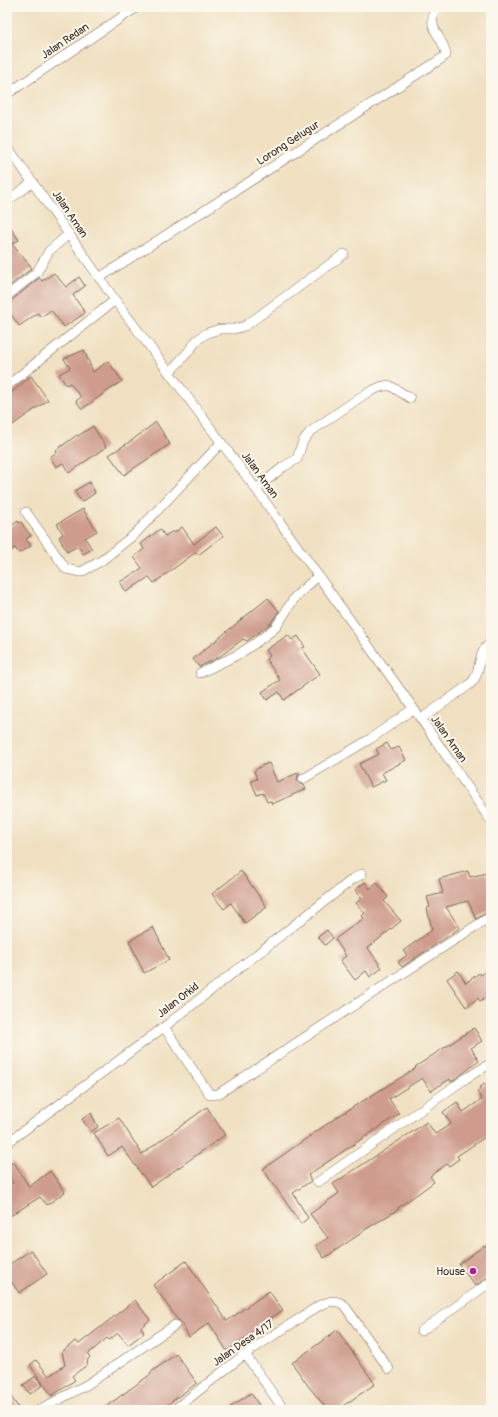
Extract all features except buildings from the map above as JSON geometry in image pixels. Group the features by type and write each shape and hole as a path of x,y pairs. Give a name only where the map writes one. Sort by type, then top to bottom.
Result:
{"street":[{"name":"Jalan Redan","path":"7,94 137,7"},
{"name":"Lorong Gelugur","path":"99,278 446,55 445,48 432,24 432,14 436,7"},
{"name":"Jalan Aman","path":"7,146 29,185 69,234 168,373 256,488 489,814"},
{"path":"7,201 29,185"},
{"path":"7,296 36,272 49,251 69,234"},
{"path":"168,373 202,336 220,329 234,329 245,326 344,254"},
{"path":"7,386 115,300"},
{"path":"256,488 283,467 297,459 303,440 310,432 364,394 380,386 389,385 410,398"},
{"path":"26,512 66,569 81,572 101,561 134,534 221,443"},
{"path":"200,673 239,654 257,642 276,626 295,597 318,576"},
{"path":"421,719 469,685 475,678 481,654 491,643"},
{"path":"303,779 370,739 413,709"},
{"name":"Jalan Orkid","path":"7,1144 164,1027 353,879 362,874"},
{"path":"164,1027 210,1095 218,1094 491,916"},
{"path":"318,1182 465,1079 491,1063"},
{"path":"421,1331 491,1282"},
{"name":"Jalan Desa 4/17","path":"174,1410 245,1354 320,1305 330,1301 336,1300 344,1304 389,1369"},
{"path":"39,1410 88,1384 175,1325"},
{"path":"245,1354 284,1410"}],"place":[{"name":"House","path":"473,1271"}]}
